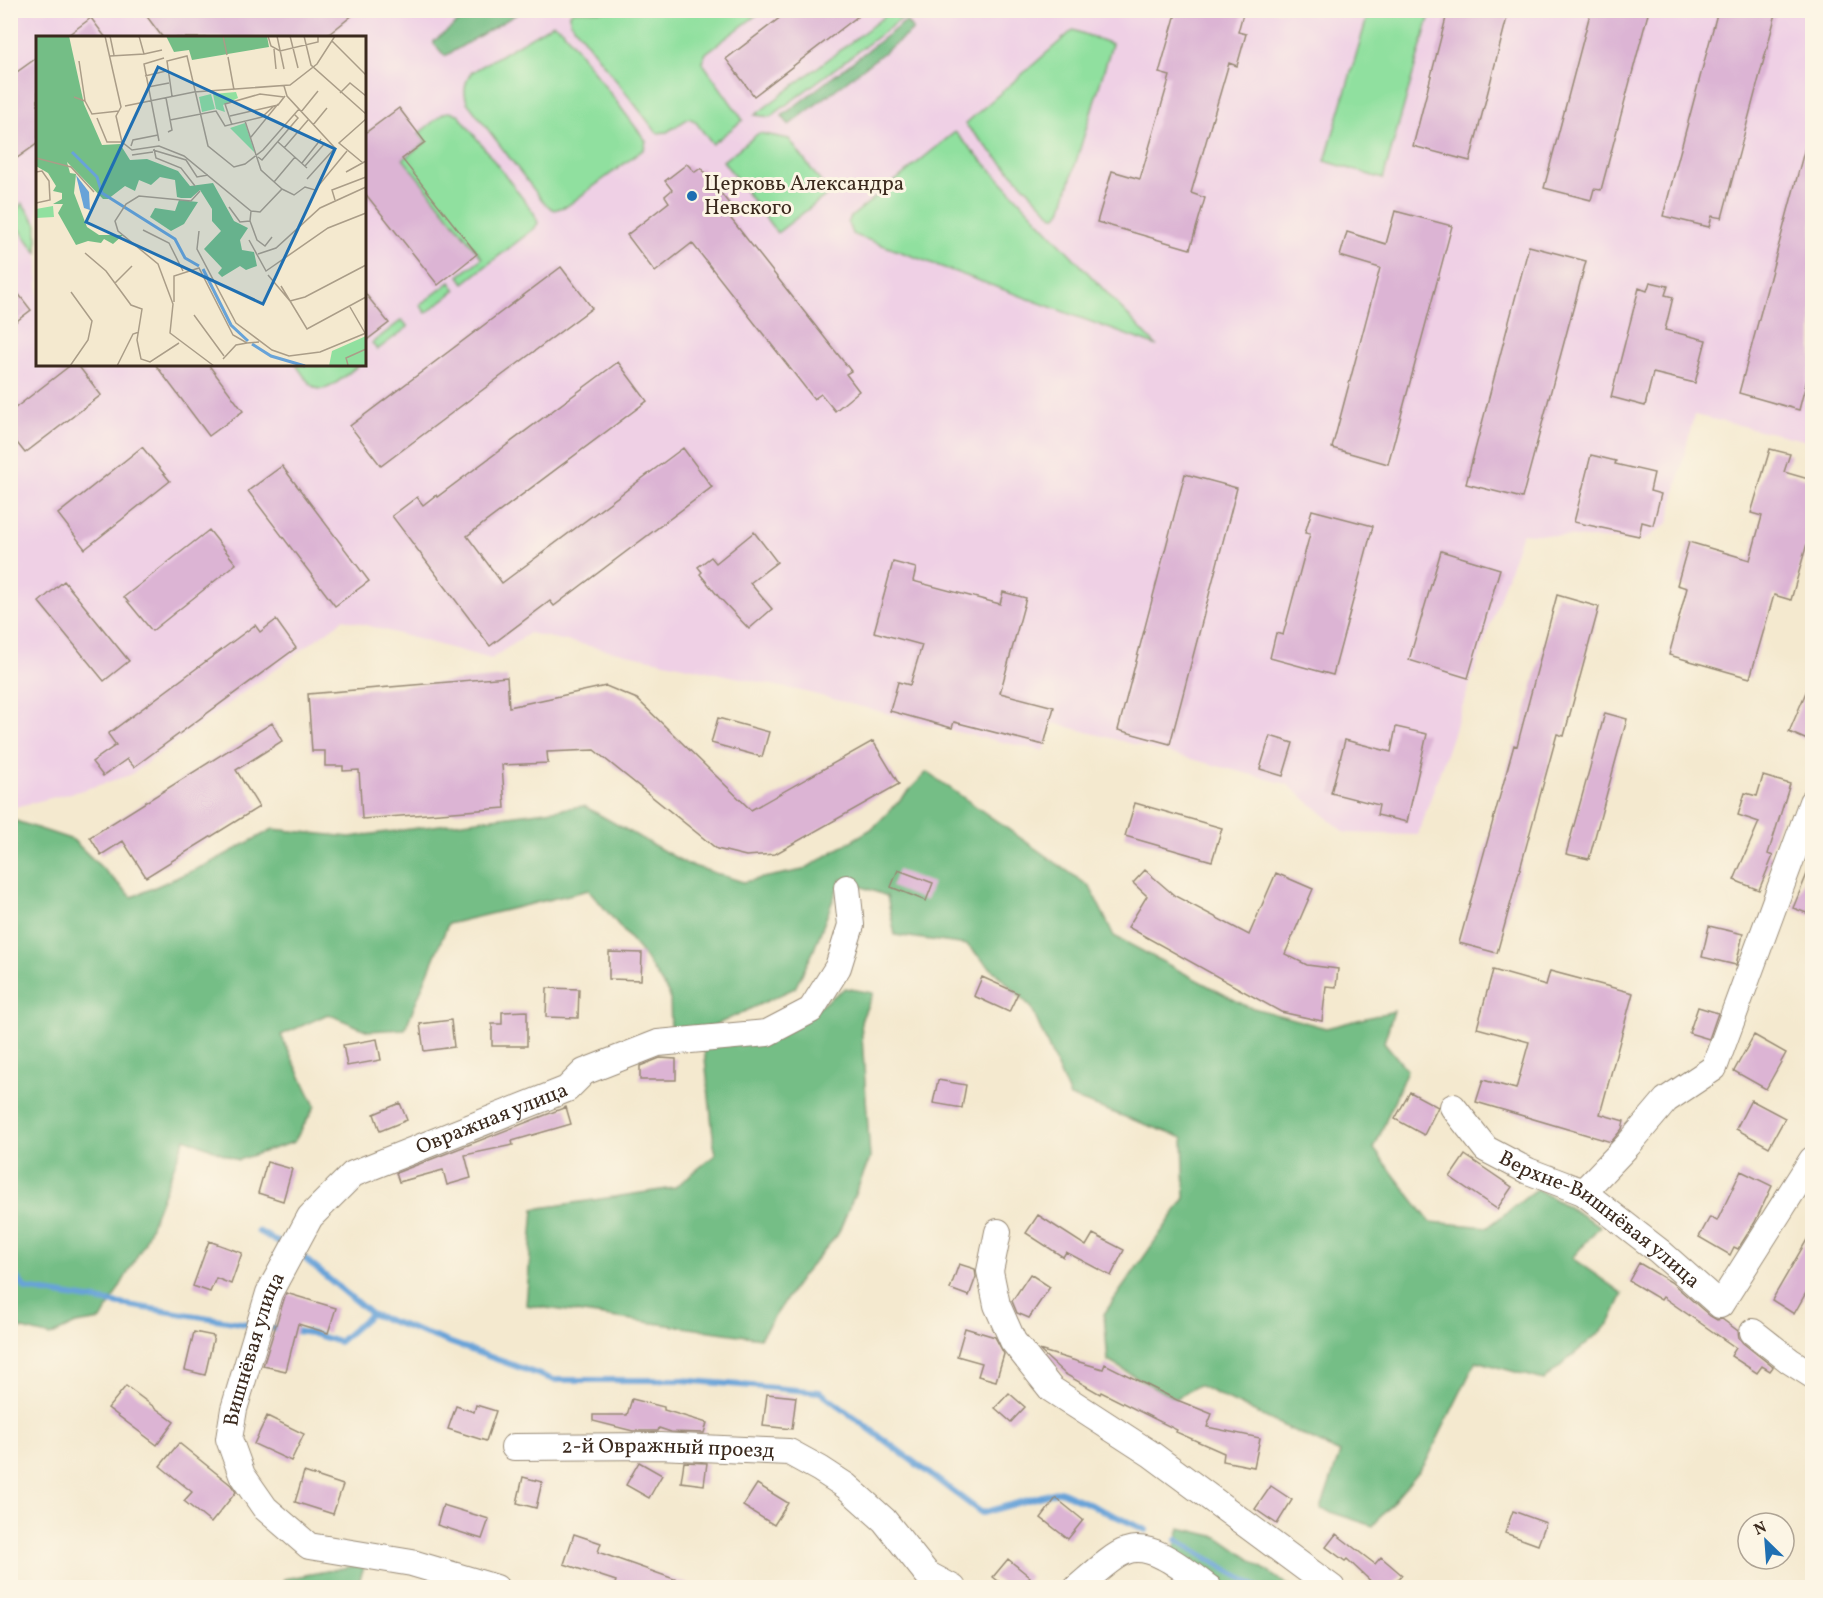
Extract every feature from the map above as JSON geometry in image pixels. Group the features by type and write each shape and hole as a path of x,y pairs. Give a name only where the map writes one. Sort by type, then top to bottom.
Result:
{"street":[{"path":"1583,1192 1628,1145 1666,1100 1714,1068 1812,802"},
{"name":"Овражная улица","path":"353,1174 567,1089 584,1072 658,1042 767,1033 812,1010 838,967 851,925 847,888"},
{"name":"Верхне-Вишнёвая улица","path":"1453,1107 1486,1149 1528,1171 1583,1192 1659,1251 1720,1305 1812,1160"},
{"name":"Вишнёвая улица","path":"353,1174 310,1217 268,1293 234,1409 229,1439 235,1457 242,1475 266,1508 309,1546 412,1563 496,1587"},
{"path":"998,1232 990,1271 997,1305 1013,1341 1051,1389 1150,1454 1332,1587"},
{"path":"1753,1332 1812,1375"},
{"name":"2-й Овражный проезд","path":"514,1447 659,1446 789,1452 820,1468 846,1486 884,1520 927,1574 952,1587"},
{"path":"1077,1587 1124,1551 1141,1548 1156,1553 1209,1587"}],"shaded area":[{"path":"10,11 1812,11 1812,442 1694,415 1668,523 1641,542 1522,533 1418,835 1346,833 1287,784 1053,723 1044,751 953,731 806,692 529,633 491,659 344,619 130,775 83,790 11,808"}],"green space":[{"path":"893,10 912,11 770,117 755,115"},
{"path":"473,11 522,11 445,56 434,41"},
{"path":"573,11 762,11 706,53 702,62 743,120 712,144 695,121 689,118 667,132 657,133 570,21 570,14"},
{"path":"1369,11 1431,11 1383,179 1325,161"},
{"path":"906,21 913,30 789,125 782,116"},
{"path":"553,24 562,29 646,141 644,149 567,206 554,210 544,203 467,102 465,94 467,79 472,72"},
{"path":"1073,30 1112,44 1061,211 1057,216 1053,216 965,124"},
{"path":"444,113 458,114 534,213 538,223 535,228 464,283 459,276 482,258 403,159 426,142 419,133"},
{"path":"955,132 1157,346 852,234 848,223 851,217"},
{"path":"759,133 789,139 829,193 777,233 723,161"},
{"path":"22,203 36,223 36,252 15,223 15,212"},
{"path":"450,282 456,290 426,313 420,305"},
{"path":"402,320 408,327 377,350 372,343"},
{"path":"297,366 358,366 331,386 320,389 309,383"},
{"path":"927,772 1090,887 1114,936 1246,1006 1326,1028 1394,1011 1384,1042 1407,1070 1374,1149 1430,1222 1488,1227 1537,1189 1600,1226 1572,1258 1623,1294 1609,1324 1544,1380 1476,1361 1425,1464 1373,1526 1321,1509 1340,1453 1198,1385 1172,1401 1173,1398 1108,1361 1104,1314 1185,1198 1183,1138 1070,1097 1031,1007 967,945 895,935 887,896 841,879 813,952 795,988 711,1027 671,1031 670,996 642,953 589,890 448,924 405,1029 368,1031 328,1014 281,1035 315,1106 294,1142 238,1160 185,1138 144,1244 101,1320 76,1324 50,1336 11,1326 10,819 73,840 132,897 210,863 273,829 350,837 584,806 687,864 743,882 803,870 873,828"},
{"path":"845,988 873,993 861,1021 870,1158 838,1234 802,1276 760,1338 526,1305 534,1209 674,1188 715,1155 704,1048 791,1027"},
{"path":"1180,1528 1218,1537 1290,1587 1219,1587 1173,1553"},
{"path":"365,1564 357,1587 281,1588 284,1579"}],"building":[{"path":"142,10 359,10 326,36 162,36"},
{"path":"790,10 866,10 754,96 726,59"},
{"path":"1177,10 1244,10 1238,32 1246,34 1237,66 1229,63 1191,193 1205,198 1190,249 1097,222 1112,171 1140,179 1170,76 1159,73"},
{"path":"1448,10 1509,10 1470,161 1413,146"},
{"path":"1591,10 1649,10 1601,190 1594,189 1591,200 1544,188"},
{"path":"1718,10 1777,10 1722,218 1712,216 1709,227 1663,216"},
{"path":"91,18 104,36 67,36"},
{"path":"36,58 36,144 10,163 10,77"},
{"path":"399,108 425,142 402,159 477,254 438,285 366,195 366,133"},
{"path":"1807,140 1812,141 1812,360 1799,410 1739,393"},
{"path":"687,164 695,172 701,168 734,210 728,215 851,371 846,374 859,391 835,411 821,394 814,399 692,243 655,272 627,235 669,202 665,196 672,190 665,181"},
{"path":"1395,211 1452,226 1388,464 1332,448 1380,268 1340,256 1347,232 1386,244"},
{"path":"1529,246 1586,261 1522,498 1466,484"},
{"path":"561,267 592,308 381,466 350,426"},
{"path":"1650,282 1668,286 1665,295 1673,297 1665,330 1706,340 1695,383 1653,373 1645,406 1611,397 1639,288 1647,291"},
{"path":"10,283 31,310 10,326"},
{"path":"366,294 389,323 366,340"},
{"path":"618,362 647,401 467,536 502,583 683,448 712,487 554,606 550,601 490,646 392,516 417,497 423,505 436,495 437,497"},
{"path":"69,366 79,366 101,395 25,453 10,434 10,412"},
{"path":"156,366 209,366 243,411 209,436"},
{"path":"142,447 170,481 85,549 58,514"},
{"path":"1770,449 1790,454 1784,472 1812,480 1812,499 1805,524 1812,526 1791,600 1774,595 1750,678 1669,655 1687,588 1677,585 1689,542 1750,560 1762,516 1751,513"},
{"path":"1591,455 1616,461 1615,464 1654,473 1650,491 1661,494 1653,525 1642,522 1639,536 1574,522"},
{"path":"282,466 369,581 335,606 248,491"},
{"path":"1185,474 1237,488 1170,744 1118,730"},
{"path":"1312,510 1373,526 1333,675 1270,658 1276,633 1283,635 1310,534 1305,533"},
{"path":"209,530 236,564 152,631 124,597"},
{"path":"754,532 777,562 750,583 772,609 749,629 718,596 700,574 702,572 698,567 711,557 716,563"},
{"path":"1441,551 1500,569 1468,678 1409,660"},
{"path":"893,562 916,568 913,581 1000,604 1003,592 1026,598 1000,693 1054,707 1044,745 954,722 952,728 890,711 898,682 910,685 922,645 874,632"},
{"path":"64,581 129,661 104,681 39,602"},
{"path":"1557,595 1599,607 1564,736 1557,734 1497,953 1459,943 1514,745 1517,746"},
{"path":"276,620 296,648 134,767 127,759 103,776 92,762 116,745 108,734 255,625 260,632"},
{"path":"507,677 509,707 606,686 637,699 751,810 873,741 899,784 775,854 746,856 717,849 594,750 547,752 548,763 502,765 505,808 362,819 359,770 343,771 343,766 325,766 325,751 312,751 308,694"},
{"path":"1812,678 1812,742 1789,732"},
{"path":"1605,713 1627,719 1589,859 1566,854"},
{"path":"718,718 769,732 762,757 711,743"},
{"path":"272,723 282,741 236,770 259,807 146,877 123,841 101,855 90,837"},
{"path":"1396,727 1427,734 1407,822 1377,815 1379,805 1331,793 1345,740 1391,752"},
{"path":"1270,736 1293,743 1283,776 1260,769"},
{"path":"1763,776 1790,784 1768,854 1773,856 1759,890 1734,880 1759,822 1738,815 1745,793 1757,796"},
{"path":"1135,803 1222,828 1212,861 1125,836"},
{"path":"1812,862 1812,915 1793,908"},
{"path":"898,870 933,883 926,901 891,887"},
{"path":"1145,870 1175,896 1249,935 1276,873 1313,889 1285,954 1307,965 1338,969 1336,987 1326,986 1322,1021 1281,1012 1128,927 1147,896 1133,883"},
{"path":"1709,926 1743,934 1736,965 1702,957"},
{"path":"609,952 642,953 641,980 609,979"},
{"path":"1493,970 1546,985 1550,971 1633,993 1600,1114 1624,1121 1622,1129 1611,1142 1476,1102 1483,1080 1516,1089 1529,1042 1477,1028"},
{"path":"982,977 1018,993 1009,1012 974,996"},
{"path":"547,988 579,989 578,1018 546,1017"},
{"path":"1698,1007 1718,1013 1709,1039 1689,1033"},
{"path":"527,1011 527,1046 492,1046 492,1024 502,1024 502,1012"},
{"path":"451,1020 454,1047 424,1051 420,1024"},
{"path":"1754,1035 1786,1053 1766,1089 1734,1071"},
{"path":"377,1039 381,1060 347,1066 343,1045"},
{"path":"660,1058 676,1059 676,1080 640,1080 640,1066"},
{"path":"938,1080 966,1085 962,1108 933,1103"},
{"path":"1410,1092 1438,1107 1424,1135 1395,1119"},
{"path":"1751,1100 1785,1118 1769,1147 1736,1129"},
{"path":"400,1103 407,1120 380,1131 374,1114"},
{"path":"566,1107 571,1124 512,1141 513,1145 465,1155 471,1178 447,1185 443,1170 399,1182 396,1173"},
{"path":"1465,1155 1512,1187 1497,1209 1450,1177"},
{"path":"267,1162 292,1169 283,1201 258,1193"},
{"path":"1741,1171 1772,1186 1755,1222 1738,1249 1734,1247 1730,1255 1699,1237 1710,1217 1717,1221"},
{"path":"1038,1215 1086,1246 1093,1234 1124,1250 1111,1276 1066,1252 1063,1257 1026,1233"},
{"path":"1812,1231 1812,1282 1794,1314 1772,1300"},
{"path":"209,1241 242,1253 231,1284 216,1278 210,1292 193,1286"},
{"path":"1639,1263 1671,1282 1710,1316 1717,1320 1722,1319 1738,1331 1743,1343 1773,1367 1770,1371 1762,1366 1757,1373 1731,1356 1736,1348 1663,1297 1661,1300 1629,1281"},
{"path":"959,1264 975,1269 976,1277 969,1296 950,1289"},
{"path":"1030,1274 1050,1287 1029,1318 1017,1313 1012,1301"},
{"path":"286,1293 336,1308 328,1333 298,1324 286,1371 263,1366"},
{"path":"965,1328 995,1337 1004,1354 996,1381 978,1376 982,1363 957,1356"},
{"path":"194,1332 214,1336 205,1375 185,1370"},
{"path":"1039,1350 1103,1369 1105,1364 1177,1400 1212,1414 1207,1427 1260,1438 1254,1467 1223,1461 1224,1453 1176,1432 1177,1430 1101,1392 1100,1394 1065,1374"},
{"path":"126,1386 174,1422 157,1445 108,1408"},
{"path":"1009,1393 1025,1407 1011,1422 995,1408"},
{"path":"767,1394 796,1397 792,1429 763,1426"},
{"path":"632,1399 664,1407 664,1410 707,1423 704,1433 671,1432 659,1428 658,1431 633,1431 593,1421 593,1415 627,1415"},
{"path":"476,1405 496,1411 486,1441 448,1429 456,1406 474,1412"},
{"path":"267,1416 304,1434 291,1461 254,1444"},
{"path":"179,1443 231,1485 236,1492 211,1523 184,1501 192,1492 160,1466"},
{"path":"639,1462 662,1475 649,1498 626,1485"},
{"path":"684,1462 707,1463 704,1485 681,1482"},
{"path":"304,1472 343,1485 333,1514 295,1502"},
{"path":"523,1477 542,1482 536,1508 517,1503"},
{"path":"757,1484 788,1503 774,1525 743,1506"},
{"path":"1271,1486 1292,1500 1277,1524 1255,1509"},
{"path":"1056,1498 1083,1520 1068,1539 1041,1518"},
{"path":"443,1505 489,1519 482,1539 437,1525"},
{"path":"1513,1511 1546,1523 1538,1545 1505,1533"},
{"path":"574,1534 601,1543 598,1552 691,1585 691,1587 614,1587 616,1581 564,1564"},
{"path":"1336,1534 1375,1564 1381,1557 1402,1575 1391,1587 1377,1587 1347,1559 1345,1561 1326,1547"},
{"path":"1008,1559 1030,1577 1022,1587 1006,1587 993,1577"}],"waterway":[{"path":"258,1231 287,1247"},
{"path":"298,1253 371,1314"},
{"path":"10,1269 26,1289 253,1325"},
{"path":"266,1327 310,1333 339,1342 371,1314 554,1380 682,1380 820,1392 982,1513 1060,1491 1146,1530"},
{"path":"1177,1540 1258,1588"}],"place":[{"name":"Церковь Александра Невского","path":"692,196"}]}
